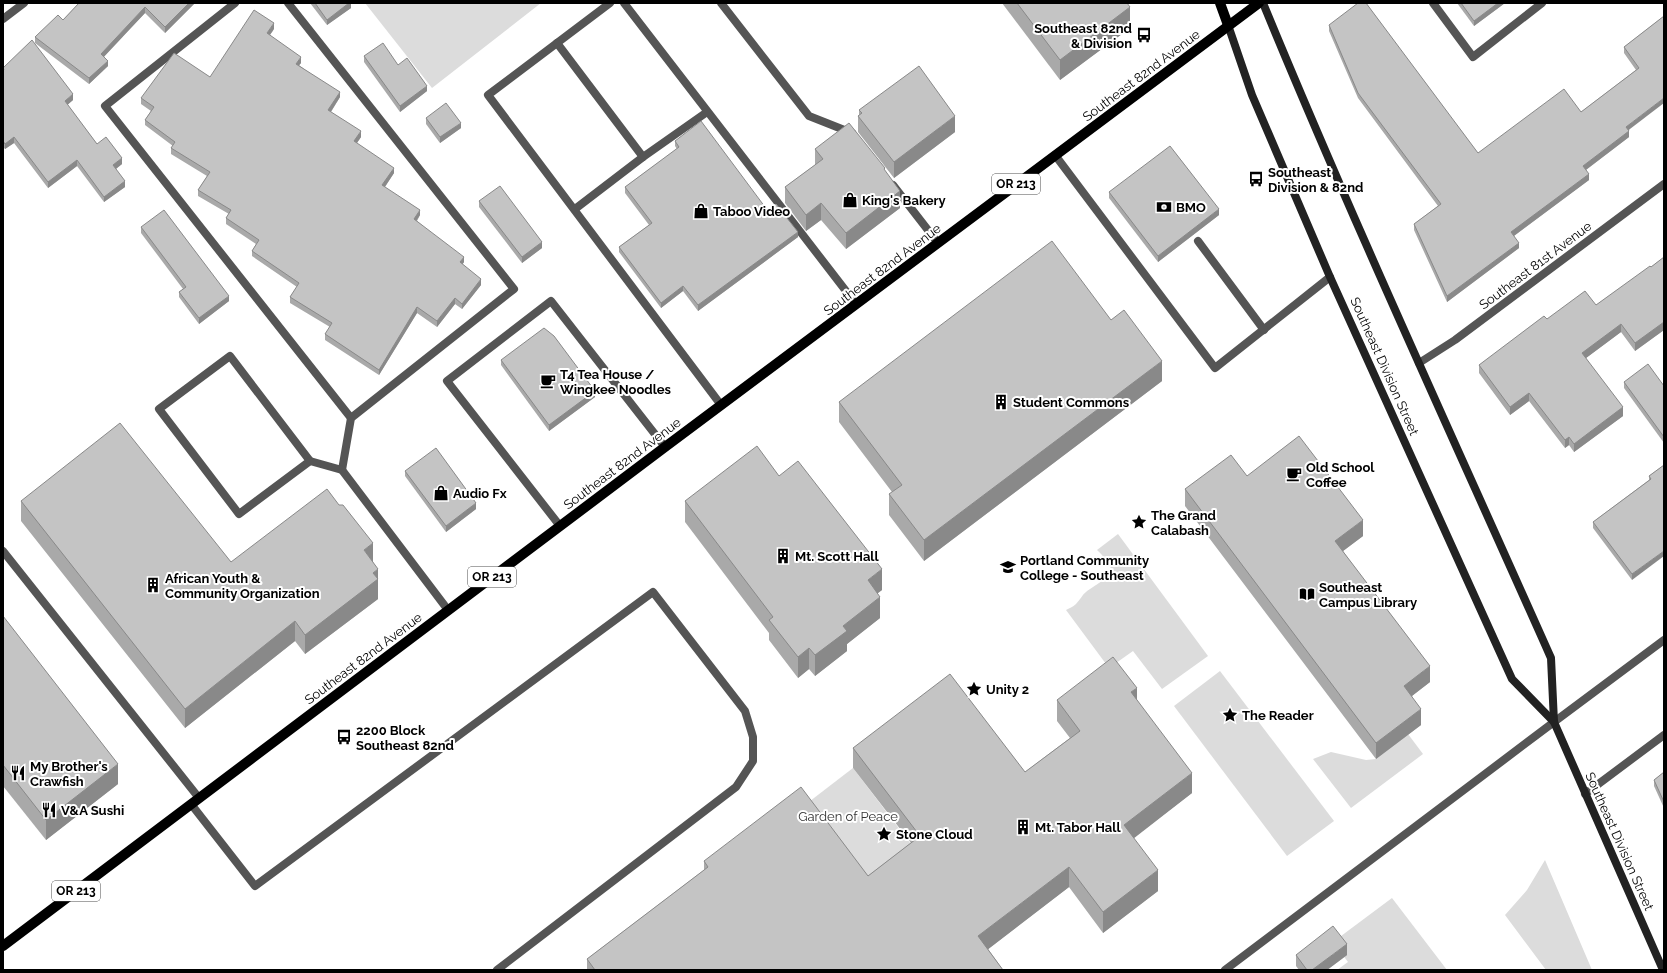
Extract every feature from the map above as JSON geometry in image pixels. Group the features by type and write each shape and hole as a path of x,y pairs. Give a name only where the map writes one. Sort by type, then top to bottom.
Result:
{"main road":[{"name":"Southeast Division Street","path":"1220,3 1252,95 1330,277 1512,679 1554,722"},
{"name":"Southeast 82nd Avenue","path":"3,946 664,447 1258,3"},
{"name":"Southeast Division Street","path":"1263,3 1301,95 1551,658 1554,722 1663,970"}],"street":[{"path":"3,19 24,3"},
{"path":"235,3 105,106 351,418"},
{"path":"288,3 514,289 351,418 342,470"},
{"path":"610,3 488,96 575,209 721,405"},
{"path":"624,3 856,304"},
{"path":"720,3 808,116 852,133 857,139"},
{"path":"1433,3 1473,57 1542,3"},
{"path":"557,43 643,157"},
{"path":"575,209 643,157 707,112"},
{"path":"1055,155 1215,368 1330,277"},
{"path":"886,176 938,243"},
{"name":"Southeast 81st Avenue","path":"1419,363 1455,340 1664,184"},
{"path":"1198,241 1264,330"},
{"path":"560,526 447,381 551,300 664,447"},
{"path":"310,461 239,514 159,409 230,356 310,461 342,470 448,610"},
{"path":"3,551 195,801 255,886 653,592 745,711 753,737 752,761 736,787 497,970"},
{"path":"1225,970 1664,640"},
{"path":"1585,794 1664,734"}],"green space":[{"path":"365,3 541,3 432,88"},
{"path":"1118,534 1208,656 1162,689 1133,651 1109,668 1066,610 1075,605 1085,593 1110,575 1110,565 1097,550"},
{"path":"1220,671 1334,821 1287,856 1174,706"},
{"path":"1408,734 1423,754 1351,808 1313,759 1331,752 1366,760 1376,759"},
{"name":"Garden of Peace","path":"853,768 920,856 868,896 801,808"},
{"path":"1545,860 1592,970 1546,970 1505,915 1527,890"},
{"path":"1392,898 1447,970 1337,970 1348,962 1333,942"}],"building":[{"path":"79,3 189,3 165,27 145,7 101,54 108,61 89,78 35,37 58,15 63,20"},
{"path":"315,3 349,3 327,20"},
{"path":"1017,3 1127,3 1130,7 1060,60"},
{"path":"1358,3 1366,3 1478,153 1564,89 1581,112 1639,68 1624,47 1664,16 1664,98 1626,127 1629,131 1583,166 1589,174 1511,232 1519,243 1447,296 1414,224 1441,204 1358,93 1329,25"},
{"path":"1461,3 1498,3 1474,21"},
{"path":"254,10 274,23 267,33 301,57 296,64 340,92 328,110 361,131 354,141 394,168 382,185 420,210 414,219 464,257 460,262 481,279 462,304 455,298 437,321 417,307 379,370 325,334 332,323 290,297 299,283 252,251 259,240 226,218 231,210 198,190 210,172 171,148 175,142 145,120 154,107 141,98 174,53 210,77"},
{"path":"32,40 73,94 65,101 97,144 106,137 122,158 113,165 125,181 104,197 77,160 48,182 14,137 5,144 3,141 3,68"},
{"path":"383,43 398,65 407,58 427,86 400,106 364,56"},
{"path":"919,66 955,116 894,162 858,116 862,113 859,110"},
{"path":"446,103 461,123 440,137 426,118"},
{"name":"Taboo Video","path":"701,121 768,211 776,204 798,232 698,305 683,286 661,303 619,247 652,223 625,187 679,147 675,141"},
{"name":"King's Bakery","path":"849,123 885,168 884,169 900,191 846,233 821,203 806,215 785,187 823,159 815,149"},
{"name":"BMO","path":"1170,146 1219,209 1158,256 1109,192"},
{"path":"500,186 542,242 522,257 479,201"},
{"path":"164,210 229,296 199,318 179,292 186,287 141,227"},
{"name":"Student Commons","path":"1052,241 1111,320 1124,310 1162,361 924,540 889,494 902,485 839,402"},
{"path":"1664,257 1664,322 1635,343 1621,324 1582,353 1623,407 1574,444 1569,437 1565,440 1529,393 1510,407 1479,365 1544,316 1547,319 1585,291 1596,305"},
{"name":"T4 Tea House / Wingkee Noodles","path":"544,328 554,336 595,391 549,425 501,360"},
{"path":"1648,364 1664,386 1664,437 1624,382"},
{"name":"African Youth & Community Organization","path":"120,423 231,562 327,489 339,505 343,505 373,543 364,550 378,569 373,573 378,579 305,635 295,621 185,709 21,501"},
{"name":"Southeast Campus Library","path":"1299,436 1363,520 1335,541 1430,666 1404,686 1421,709 1376,743 1185,489 1231,455 1247,476"},
{"name":"Mt. Scott Hall","path":"757,446 779,476 798,461 882,569 868,580 880,597 843,626 847,631 815,655 809,648 798,657 769,620 773,617 685,501"},
{"name":"Audio Fx","path":"436,448 476,503 446,526 405,471"},
{"path":"1664,465 1664,551 1632,574 1593,522 1651,479 1649,476"},
{"path":"3,616 118,764 46,820 3,765"},
{"name":"Mt. Tabor Hall","path":"1113,657 1137,688 1131,692 1192,773 1124,825 1158,870 1103,912 1069,867 978,936 1003,970 595,970 587,959 708,867 704,861 801,787 868,876 920,836 853,748 950,674 1025,772 1080,731 1057,700"},
{"path":"1664,772 1664,802 1654,780"},
{"path":"1333,926 1347,944 1312,970 1307,970 1296,955"}],"place":[{"name":"Southeast 82nd & Division","path":"1144,35"},
{"name":"Southeast Division & 82nd","path":"1256,179"},
{"name":"King's Bakery","path":"850,200"},
{"name":"BMO","path":"1164,207"},
{"name":"Taboo Video","path":"701,211"},
{"name":"T4 Tea House / Wingkee Noodles","path":"548,381"},
{"name":"Student Commons","path":"1001,402"},
{"name":"Old School Coffee","path":"1294,474"},
{"name":"Audio Fx","path":"441,493"},
{"name":"The Grand Calabash","path":"1139,522"},
{"name":"Mt. Scott Hall","path":"783,556"},
{"name":"Portland Community College - Southeast","path":"1008,567"},
{"name":"African Youth & Community Organization","path":"153,585"},
{"name":"Southeast Campus Library","path":"1307,594"},
{"name":"Unity 2","path":"974,689"},
{"name":"The Reader","path":"1230,715"},
{"name":"2200 Block Southeast 82nd","path":"344,737"},
{"name":"My Brother's Crawfish","path":"18,773"},
{"name":"V&A Sushi","path":"49,810"},
{"name":"Mt. Tabor Hall","path":"1023,827"},
{"name":"Stone Cloud","path":"884,834"}]}
